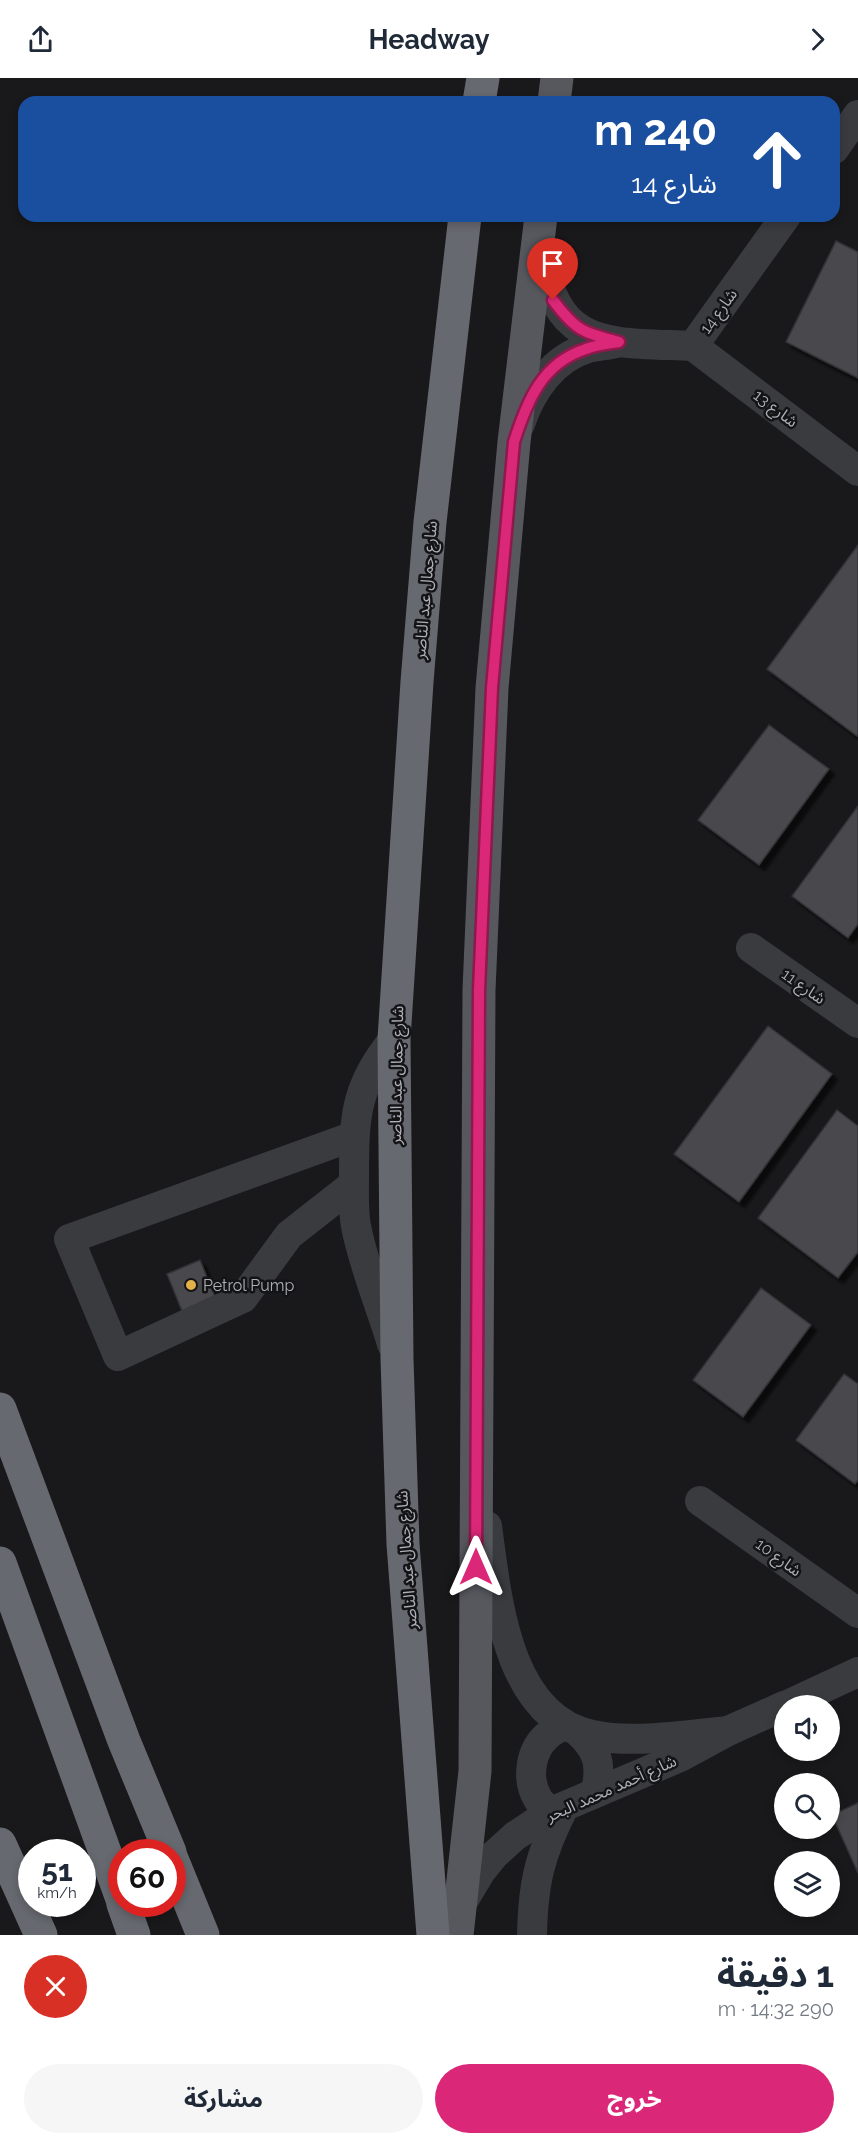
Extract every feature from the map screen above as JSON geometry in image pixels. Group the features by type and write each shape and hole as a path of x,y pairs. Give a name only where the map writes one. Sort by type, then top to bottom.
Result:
{"highway":[{"path":"479,96 483,78"},
{"name":"شارع جمال عبد الناصر","path":"433,1935 403,1544 397,1359 394,1039 417,682 430,522 464,222"},
{"path":"0,1409 124,1741 165,1839"},
{"path":"0,1563 108,1860"},
{"path":"0,1844 41,1935"},
{"path":"186,1893 203,1935"},
{"path":"128,1917 134,1935"}],"main road":[{"path":"555,96 557,78"},
{"path":"457,1923 475,1771 479,990 492,688 514,442 540,224"}],"street":[{"path":"840,140 858,115"},
{"name":"شارع 14","path":"540,224 544,274 553,300 567,318 587,334 619,342 693,346 782,222"},
{"name":"شارع 14","path":"514,442 526,405 544,377 564,359 586,348 619,342"},
{"name":"شارع 13","path":"693,346 858,471"},
{"name":"شارع 11","path":"751,948 858,1023"},
{"path":"394,1039 370,1072 362,1091 354,1136 354,1184 355,1224 397,1359"},
{"path":"354,1136 69,1239 118,1356 243,1298 289,1235 354,1184"},
{"name":"شارع أحمد محمد البحر","path":"477,1454 497,1596 511,1652 542,1708 570,1728 593,1736 624,1739 728,1731"},
{"name":"شارع 10","path":"700,1501 858,1613"},
{"name":"شارع أحمد محمد البحر","path":"809,1695 858,1672"},
{"name":"شارع أحمد محمد البحر","path":"457,1923 481,1871 514,1836 558,1810 681,1757 728,1731 774,1711"},
{"path":"532,1935 532,1903 539,1863 558,1810 538,1800 532,1783 531,1765 537,1748 548,1734 570,1728 589,1742 597,1757 600,1775 596,1792"},
{"path":"494,1855 512,1863 525,1880 532,1903"}],"building":[{"path":"836,241 858,252 858,378 786,342"},
{"path":"858,545 858,735 857,736 767,669"},
{"path":"769,725 829,769 759,865 698,820"},
{"path":"858,806 858,924 848,938 792,896"},
{"path":"768,1026 832,1074 739,1202 674,1154"},
{"path":"837,1110 858,1126 858,1252 838,1278 758,1218"},
{"name":"Petrol Pump","path":"200,1260 215,1297 182,1311 167,1274"},
{"path":"761,1288 811,1325 743,1417 693,1380"},
{"path":"844,1374 858,1384 858,1480 855,1484 796,1440"},
{"path":"858,1803 858,1873 840,1833 840,1811"}],"place":[{"name":"Petrol Pump","path":"191,1285"}],"route":[{"path":"476,1567 479,990 492,688 514,442 526,405 544,377 564,359 586,348 619,342 587,334 567,318 553,300"}]}
